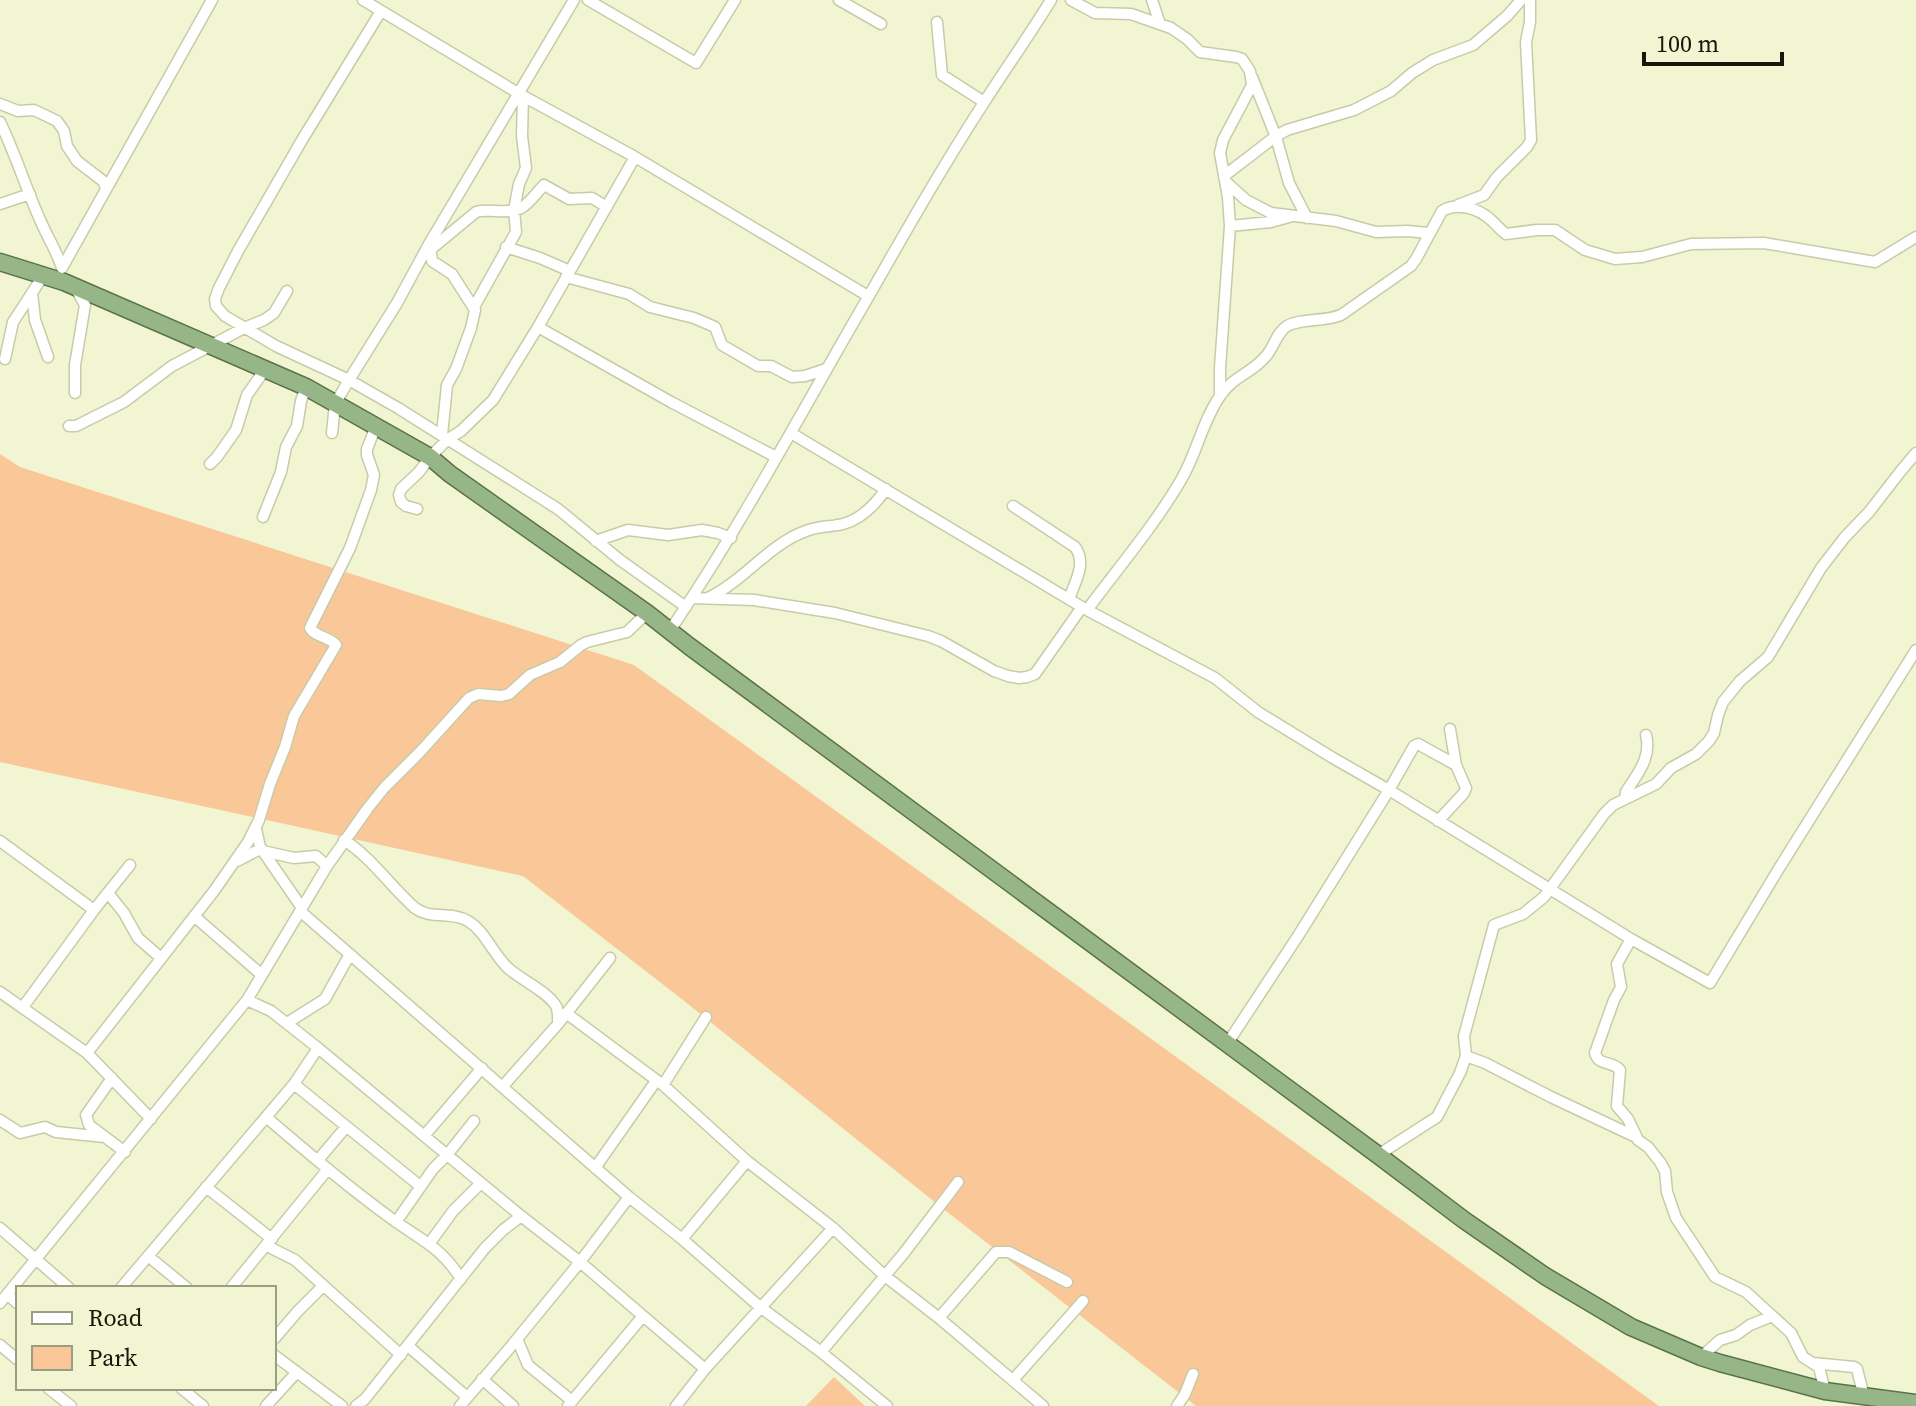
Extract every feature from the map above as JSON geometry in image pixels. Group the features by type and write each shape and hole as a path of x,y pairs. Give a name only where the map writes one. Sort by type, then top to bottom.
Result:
{"highway":[{"path":"0,262 43,276 67,279 266,368 430,457 647,613 1464,1220 1545,1276 1631,1327 1701,1357 1825,1391 1916,1403"}],"street":[{"path":"67,279 106,188 212,0"},
{"path":"363,0 520,95 635,157 868,296"},
{"path":"332,433 335,404 574,0"},
{"path":"588,0 696,63 735,0"},
{"path":"839,0 881,24"},
{"path":"669,632 731,538 868,296 984,102 1051,0"},
{"path":"1071,0 1095,13 1131,14 1160,24 1180,33 1200,52 1242,59 1252,75 1276,136 1289,183 1307,218"},
{"path":"1152,0 1160,24"},
{"path":"1224,178 1276,136 1296,125 1354,110 1389,93 1433,60 1478,43 1521,0"},
{"path":"1457,206 1484,195 1531,140 1526,42 1530,0"},
{"path":"381,11 302,140 219,288 215,299 219,310 276,346 349,380 445,437 558,509 596,541 689,603"},
{"path":"937,22 942,75 984,102"},
{"path":"1220,395 1230,226 1220,157 1223,140 1252,85 1252,75"},
{"path":"445,437 446,389 471,328 474,307 516,232 514,210 526,168 520,95"},
{"path":"0,104 18,111 34,110 57,121 77,161 103,181 106,188"},
{"path":"0,122 67,279 85,305 75,365 75,393"},
{"path":"417,509 403,504 399,499 402,487 419,472 445,437 461,431 491,402 538,327 635,157"},
{"path":"1224,178 1254,206 1271,213 1336,221 1376,232 1428,233"},
{"path":"430,247 476,212 514,210 524,205 544,185 566,198 592,198 607,207"},
{"path":"0,204 30,194"},
{"path":"706,598 754,600 835,613 941,641 994,671 1019,678 1035,674 1161,513 1183,477 1203,426 1220,395 1233,381 1265,358 1289,325 1341,315 1411,266 1442,211 1451,206 1477,211 1506,234 1555,230 1585,250 1615,259 1642,257 1691,244 1764,243 1875,262 1916,237"},
{"path":"1230,226 1271,222 1291,216"},
{"path":"430,247 432,261 452,274 474,307"},
{"path":"506,247 540,258 568,274 629,294 650,307 694,318 715,327 722,345 758,366 771,366 792,377 826,369"},
{"path":"5,359 13,322 43,276"},
{"path":"69,426 76,426 124,402 172,366 270,317 287,291"},
{"path":"32,292 35,320 48,357"},
{"path":"538,327 776,457"},
{"path":"210,464 236,430 247,395 266,368"},
{"path":"263,517 281,472 286,447 297,426 306,387"},
{"path":"87,1053 214,891 256,829 294,716 336,645 310,628 350,548 368,499 374,475 367,449 376,426"},
{"path":"791,433 1084,608 1215,678 1258,712 1631,939 1710,983 1916,650"},
{"path":"1378,1155 1437,1117 1455,1084 1466,1056 1464,1036 1493,927 1523,914 1544,897 1613,805 1656,784 1671,768 1696,754 1709,741 1723,702 1740,681 1768,657 1821,568 1916,453"},
{"path":"689,603 726,588 784,543 807,530 855,520 875,505 886,489"},
{"path":"1013,506 1079,552 1082,561 1069,599"},
{"path":"596,541 628,530 668,535 702,530 731,538"},
{"path":"3,1299 247,1000 327,866 384,788 469,698 478,694 509,694 530,675 560,662 581,645 627,632 647,613"},
{"path":"1438,821 1466,788 1456,765 1450,729"},
{"path":"1625,799 1647,755 1646,735"},
{"path":"1227,1044 1298,936 1415,745 1456,765"},
{"path":"256,829 262,850 301,910 629,1197 760,1307 887,1406"},
{"path":"344,840 361,852 417,909 429,915 460,917 474,925 507,967 556,1007 558,1024"},
{"path":"0,841 94,910"},
{"path":"231,865 251,852 262,850 294,858 316,856 327,866"},
{"path":"23,1007 130,865"},
{"path":"108,893 138,938 161,958"},
{"path":"194,916 262,975"},
{"path":"1631,939 1617,964 1621,988 1595,1053 1599,1061 1615,1065 1620,1070 1617,1106 1628,1119 1636,1137 1660,1162 1676,1218 1715,1277 1746,1292 1794,1336 1803,1357 1819,1367 1825,1391"},
{"path":"287,1023 325,999 350,954"},
{"path":"503,1086 558,1024 610,958"},
{"path":"0,992 87,1053 151,1119"},
{"path":"247,1000 264,1007 287,1023 580,1262 705,1369"},
{"path":"566,1013 659,1083 747,1161 833,1228 885,1276 1043,1406"},
{"path":"595,1168 706,1017"},
{"path":"123,1286 294,1084 318,1048"},
{"path":"1466,1056 1636,1137"},
{"path":"424,1136 482,1068"},
{"path":"112,1078 86,1115 89,1125 125,1152"},
{"path":"294,1084 420,1186"},
{"path":"266,1117 396,1222 429,1244 450,1262 461,1279"},
{"path":"0,1120 20,1133 43,1127 56,1132 105,1137"},
{"path":"396,1222 433,1169 474,1121"},
{"path":"318,1160 346,1127"},
{"path":"682,1239 747,1161"},
{"path":"233,1286 328,1169"},
{"path":"821,1352 958,1182"},
{"path":"429,1244 453,1211 481,1183"},
{"path":"206,1187 463,1402 580,1262 629,1197"},
{"path":"356,1406 365,1399 494,1238 521,1216"},
{"path":"0,1228 67,1286"},
{"path":"676,1406 705,1369 833,1228"},
{"path":"939,1318 994,1254 1001,1251 1009,1252 1067,1282"},
{"path":"148,1256 185,1286"},
{"path":"276,1337 323,1286"},
{"path":"1013,1380 1083,1301"},
{"path":"517,1339 528,1365 570,1404 643,1316"},
{"path":"1701,1357 1720,1340 1772,1316"},
{"path":"0,1345 16,1358"},
{"path":"276,1356 342,1406"},
{"path":"1813,1363 1854,1367 1864,1397"},
{"path":"266,1406 297,1372"},
{"path":"1177,1406 1193,1374"},
{"path":"482,1379 513,1406"},
{"path":"51,1390 71,1406"},
{"path":"183,1390 203,1406"}],"green space":[{"path":"0,454 20,467 634,665 1659,1406 1196,1406 523,876 0,762"},
{"path":"834,1377 865,1406 806,1406"}]}
